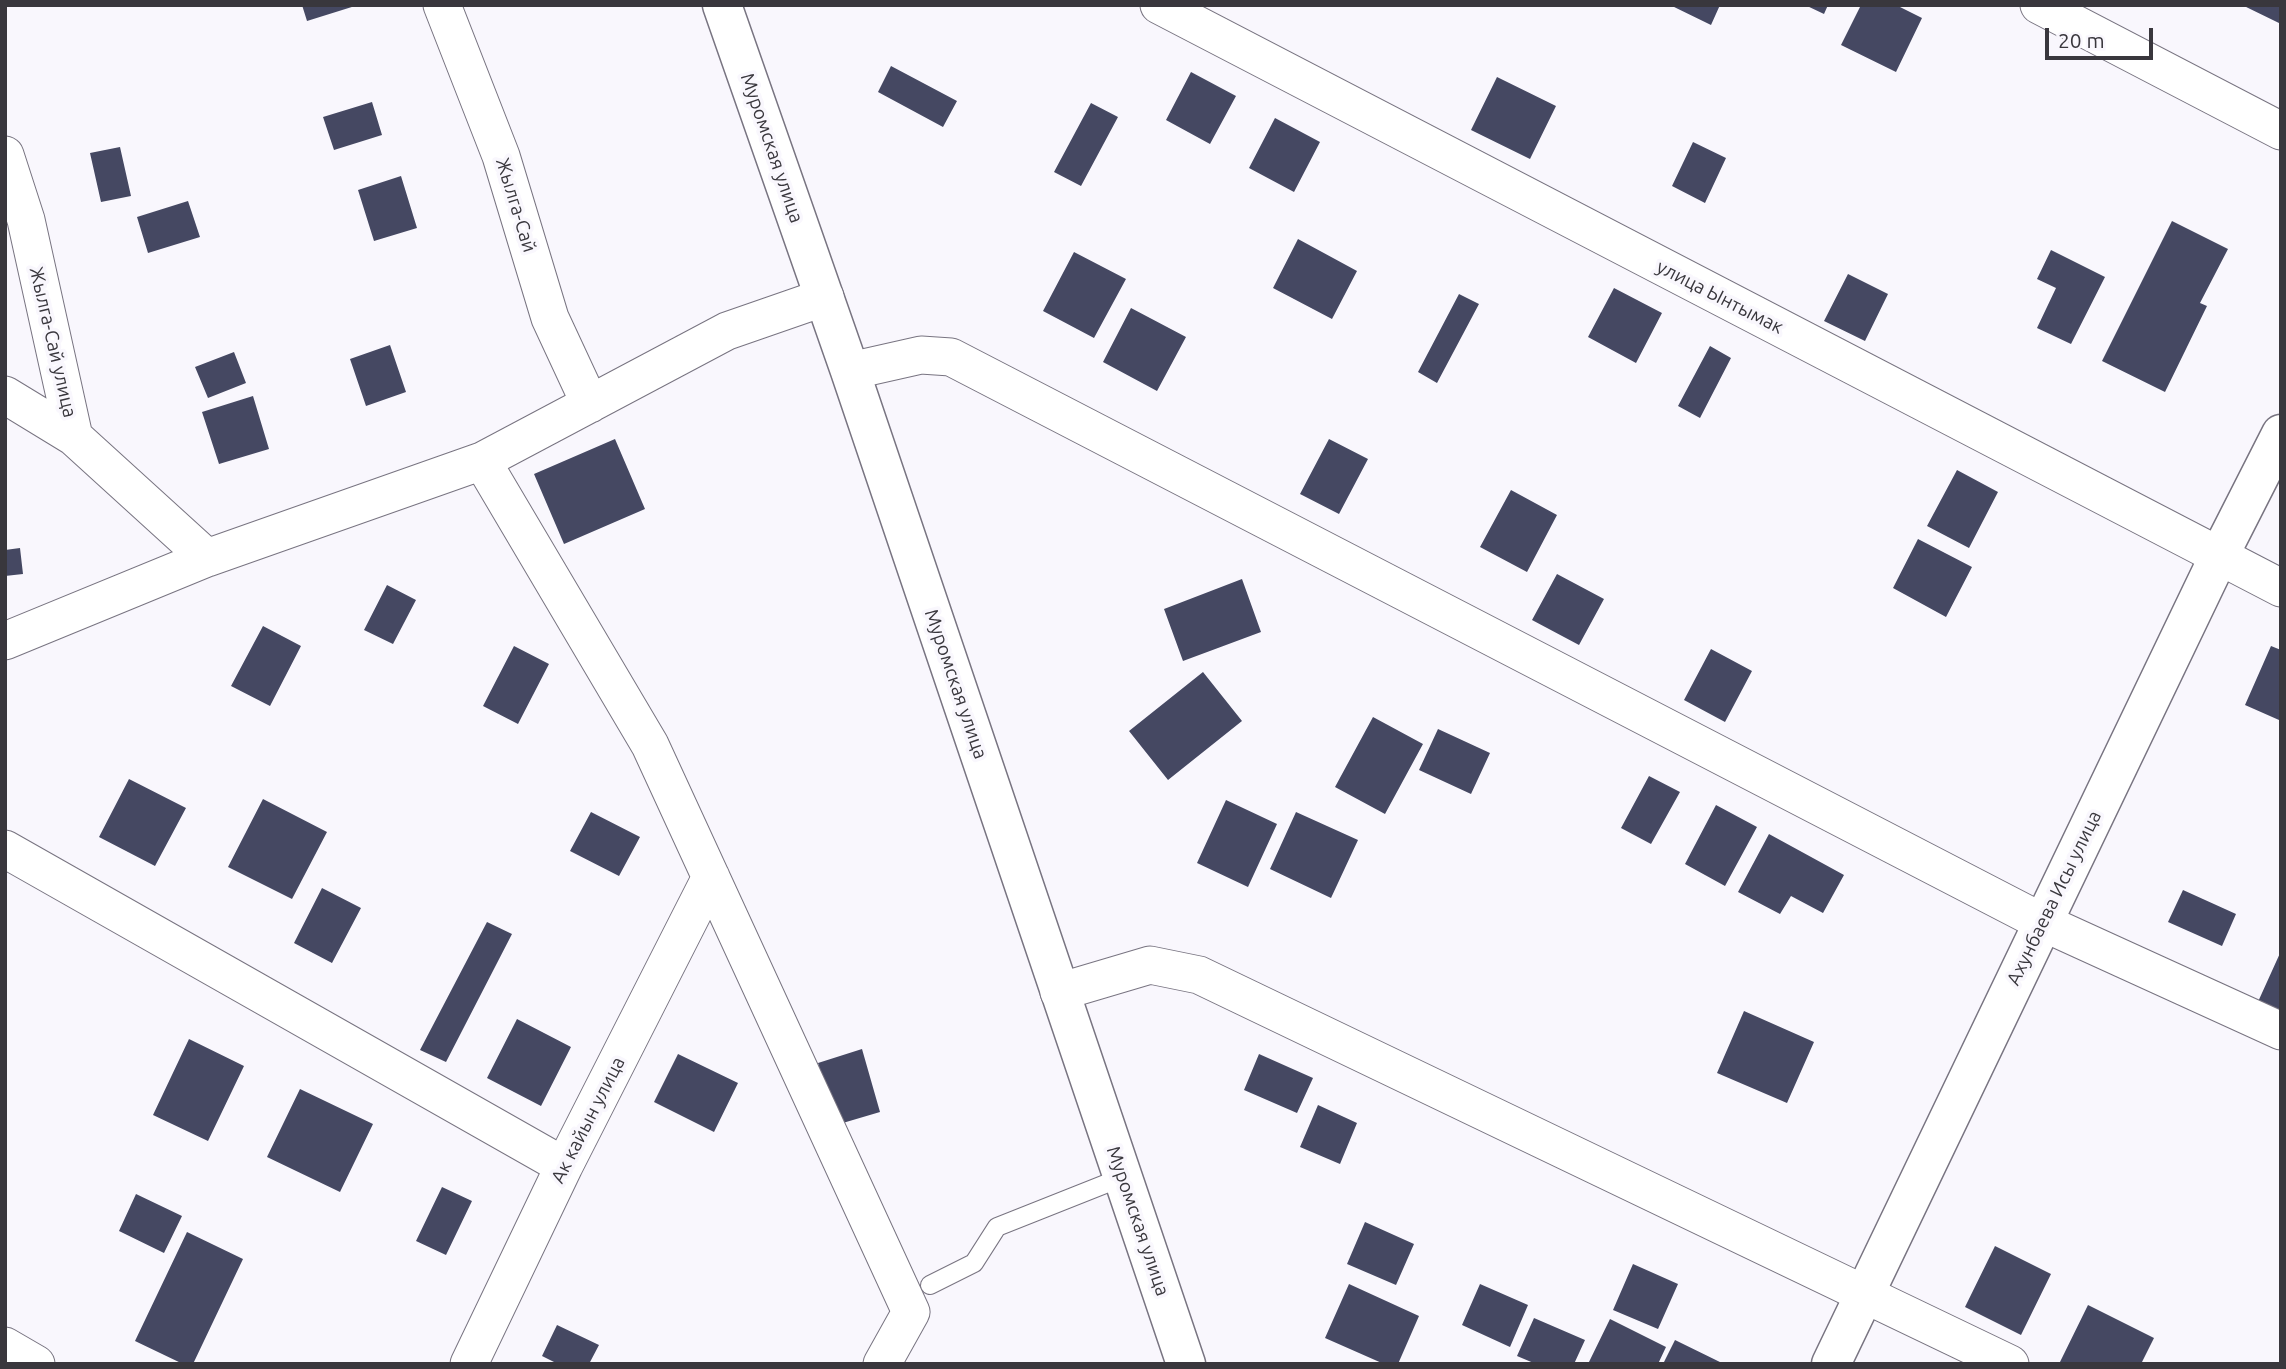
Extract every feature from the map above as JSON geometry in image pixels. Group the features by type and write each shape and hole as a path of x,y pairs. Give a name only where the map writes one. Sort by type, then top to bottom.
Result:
{"street":[{"name":"Жылга-Сай","path":"442,5 501,156 550,318 590,404"},
{"name":"Муромская улица","path":"722,5 825,297 1186,1364"},
{"name":"улица Ынтымак","path":"1159,5 2281,588"},
{"path":"2039,5 2281,131"},
{"name":"Жылга-Сай улица","path":"5,155 26,220 74,437 207,558"},
{"path":"5,641 207,558 482,461 727,331 825,297"},
{"path":"850,371 921,355 951,357 2042,922 2281,1031"},
{"path":"5,395 74,437"},
{"name":"Ахунбаева Исы улица","path":"1831,1364 2219,556 2281,434"},
{"path":"482,461 650,745 912,1293 882,1364"},
{"path":"5,849 564,1166"},
{"name":"Ак кайын улица","path":"469,1364 564,1166 711,877"},
{"path":"1059,992 1150,965 1199,975 2010,1364"},
{"path":"5,1346 36,1364"}],"lane":[{"path":"912,1293 974,1263 997,1227 1123,1177"}],"building":[{"path":"302,5 355,5 355,6 307,21"},
{"path":"1670,5 1720,5 1711,25"},
{"path":"1805,5 1828,5 1824,14"},
{"path":"1861,5 1896,5 1922,18 1896,72 1841,45"},
{"path":"2242,5 2281,5 2281,24"},
{"path":"891,66 957,101 943,127 878,92"},
{"path":"1191,72 1236,96 1210,144 1166,120"},
{"path":"1497,77 1556,106 1530,159 1471,130"},
{"path":"372,102 382,135 334,150 323,117"},
{"path":"1091,103 1118,117 1081,186 1054,172"},
{"path":"1275,118 1320,142 1294,192 1249,168"},
{"path":"1693,142 1726,158 1705,203 1672,186"},
{"path":"120,147 131,196 101,202 90,153"},
{"path":"401,176 417,228 374,241 358,190"},
{"path":"188,201 200,237 148,253 137,217"},
{"path":"2172,221 2228,249 2200,303 2207,306 2165,392 2102,361"},
{"path":"1298,239 1357,271 1332,319 1273,288"},
{"path":"2051,250 2105,277 2071,344 2037,328 2056,288 2037,279"},
{"path":"1074,252 1126,279 1094,338 1043,311"},
{"path":"1848,274 1888,294 1865,341 1824,321"},
{"path":"1614,288 1662,313 1636,363 1588,337"},
{"path":"1459,294 1479,304 1437,383 1418,372"},
{"path":"1131,308 1186,337 1157,391 1103,362"},
{"path":"390,345 406,392 366,406 350,359"},
{"path":"1710,346 1731,358 1700,418 1678,406"},
{"path":"234,352 246,383 208,398 195,367"},
{"path":"253,396 269,449 219,464 202,412"},
{"path":"615,439 645,509 564,544 534,474"},
{"path":"1329,439 1368,459 1339,514 1300,494"},
{"path":"1957,470 1998,492 1969,548 1927,526"},
{"path":"1511,490 1557,515 1527,572 1480,547"},
{"path":"1918,539 1972,567 1946,617 1893,588"},
{"path":"20,548 23,574 5,576 5,550"},
{"path":"1557,574 1604,599 1579,645 1532,620"},
{"path":"1242,579 1261,632 1183,661 1164,609"},
{"path":"387,585 416,600 393,644 364,630"},
{"path":"263,626 301,646 270,706 231,686"},
{"path":"514,646 549,664 518,724 483,706"},
{"path":"2271,646 2281,650 2279,720 2245,705"},
{"path":"1711,649 1752,671 1725,722 1684,700"},
{"path":"1203,672 1242,721 1168,780 1129,731"},
{"path":"1373,717 1423,744 1385,814 1335,787"},
{"path":"1438,729 1490,753 1471,794 1419,770"},
{"path":"1649,776 1680,792 1651,844 1621,828"},
{"path":"129,779 186,808 155,866 99,837"},
{"path":"263,799 327,832 292,899 228,867"},
{"path":"1226,800 1277,824 1248,887 1197,863"},
{"path":"1716,805 1757,827 1725,886 1685,864"},
{"path":"591,812 640,837 619,876 570,851"},
{"path":"1296,812 1358,840 1331,898 1270,869"},
{"path":"1769,834 1844,875 1823,913 1791,896 1780,914 1738,892"},
{"path":"322,888 361,908 332,963 294,943"},
{"path":"2183,890 2236,914 2222,946 2168,922"},
{"path":"487,922 512,934 446,1062 420,1050"},
{"path":"2281,951 2281,1014 2257,1004"},
{"path":"1744,1011 1814,1042 1787,1103 1717,1073"},
{"path":"517,1019 571,1047 541,1106 487,1078"},
{"path":"189,1039 244,1066 208,1141 153,1115"},
{"path":"862,1049 880,1112 836,1125 818,1063"},
{"path":"678,1054 738,1083 714,1132 654,1102"},
{"path":"1259,1054 1313,1078 1297,1113 1244,1090"},
{"path":"300,1089 373,1124 340,1192 267,1157"},
{"path":"1318,1105 1357,1123 1340,1164 1300,1147"},
{"path":"442,1187 472,1201 446,1255 416,1241"},
{"path":"136,1194 182,1216 164,1253 119,1231"},
{"path":"1365,1222 1414,1244 1396,1285 1347,1264"},
{"path":"187,1232 243,1259 193,1364 183,1364 135,1341"},
{"path":"1995,1246 2051,1274 2021,1335 1965,1307"},
{"path":"1633,1264 1678,1284 1658,1329 1613,1310"},
{"path":"1349,1284 1419,1316 1398,1364 1384,1364 1325,1338"},
{"path":"1480,1284 1528,1305 1510,1347 1462,1325"},
{"path":"2088,1305 2154,1338 2141,1364 2059,1364"},
{"path":"1534,1318 1585,1340 1574,1364 1536,1364 1517,1356"},
{"path":"1610,1319 1666,1347 1658,1364 1588,1364"},
{"path":"557,1325 599,1345 589,1364 558,1364 542,1356"},
{"path":"1675,1340 1724,1364 1663,1364"}]}
